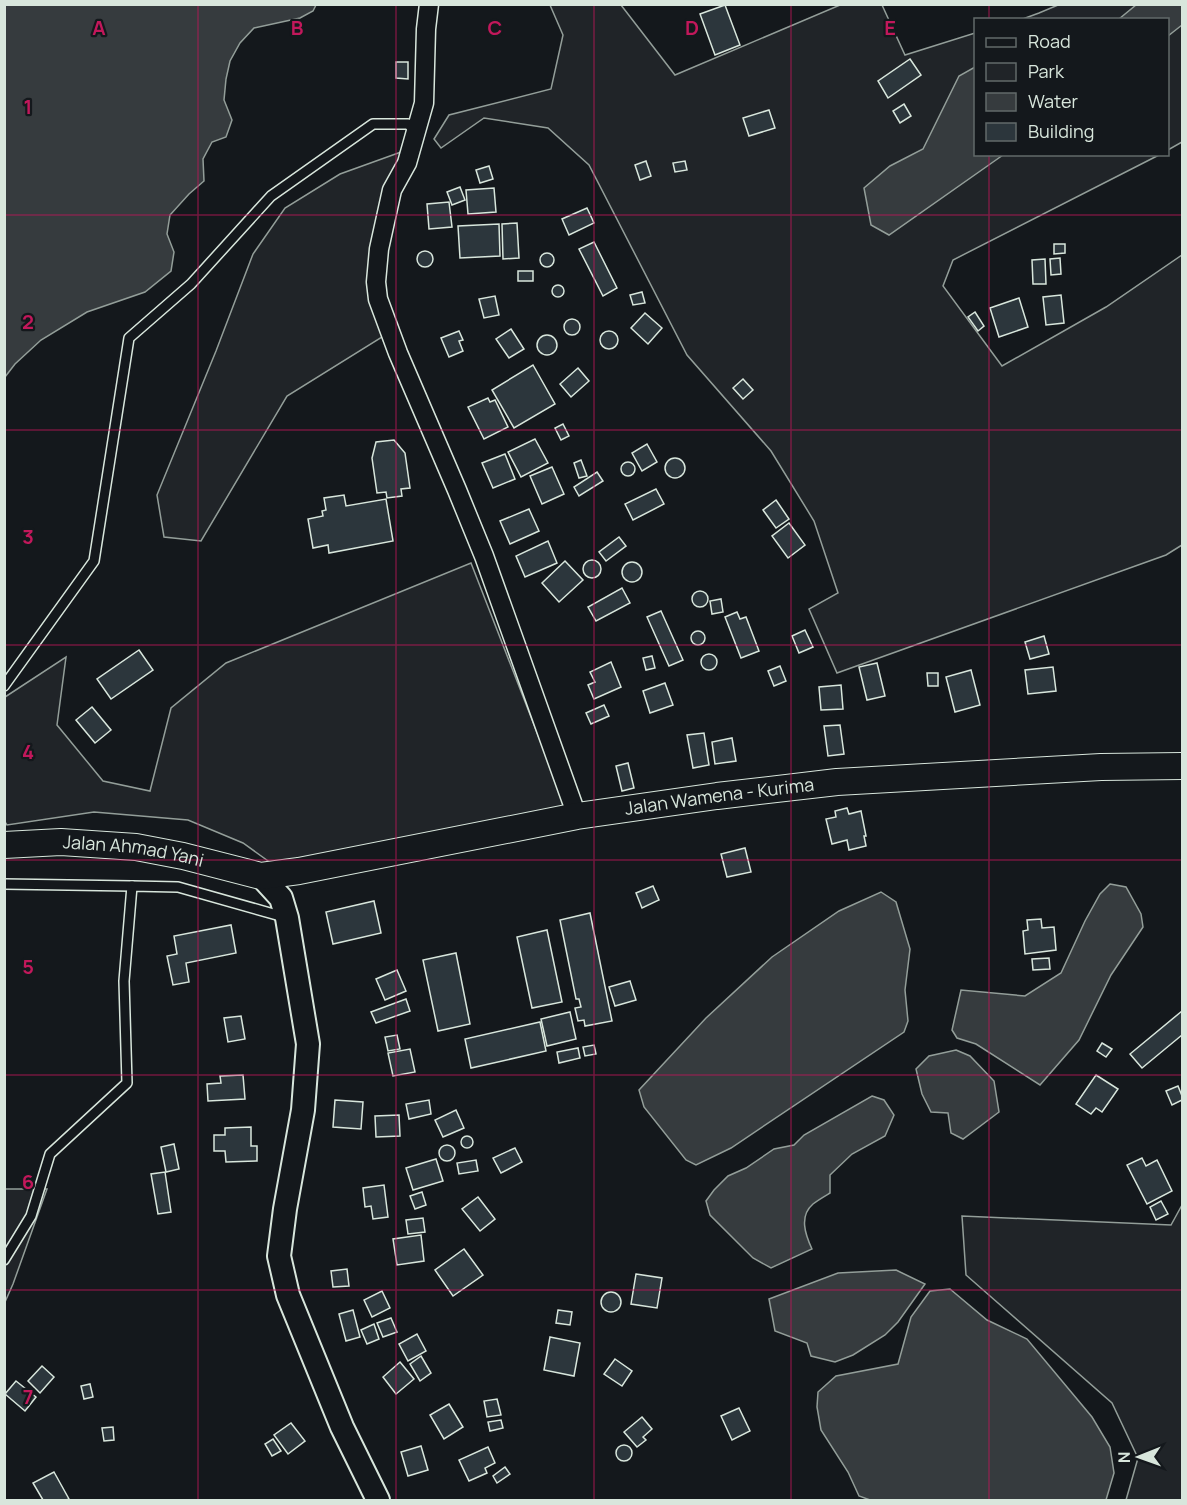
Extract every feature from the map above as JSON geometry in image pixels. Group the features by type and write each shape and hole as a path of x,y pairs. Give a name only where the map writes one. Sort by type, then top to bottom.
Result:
{"main road":[{"name":"Jalan Wamena - Kurima","path":"261,876 299,871 577,816 717,796 837,782 1101,767 1182,766"},
{"name":"Jalan Ahmad Yani","path":"4,845 61,842 136,847 183,856 261,876"}],"street":[{"path":"429,4 424,103 406,163 392,190 379,249 376,282 378,299 398,353 484,556 577,816"},
{"path":"261,876 281,898 287,918 308,1044 303,1110 279,1256 288,1295 342,1427 378,1500"}],"lane":[{"path":"4,686 94,561 129,338 191,284 271,196 373,124 408,124 416,132"},
{"path":"6,884 178,887 287,918"},
{"path":"4,1260 31,1216 50,1155 127,1083 124,981 132,886"}],"green space":[{"path":"550,5 621,5 675,75 840,5 882,5 905,55 974,33 974,156 1157,156 953,260 943,286 1002,366 1106,307 1182,255 1182,545 1166,555 837,673 809,609 838,593 814,521 771,451 687,355 589,165 548,128 484,118 441,148 434,139 449,115 551,89 563,35"},
{"path":"1058,5 1182,5 1182,142 1169,149 1169,18 1025,18"},
{"path":"401,152 388,192 375,274 395,329 287,396 201,541 164,537 157,495 253,254 285,208 340,174"},
{"path":"471,563 568,812 271,863 243,843 188,820 94,812 7,825 5,822 5,697 66,657 57,725 103,781 150,791 171,708 226,663"},
{"path":"5,1189 47,1189 5,1302"},
{"path":"1182,1205 1182,1500 1126,1500 1138,1458 1112,1403 966,1275 962,1216 1171,1225"}],"water":[{"path":"5,4 316,5 313,11 300,18 254,28 240,43 230,61 224,100 232,120 226,137 212,142 203,159 204,181 170,215 167,234 174,252 171,271 145,292 87,312 41,340 15,364 5,377"},
{"path":"1136,5 1182,5 1182,25 1169,35 1169,18 1120,18"},
{"path":"974,68 974,156 1002,156 889,235 871,225 864,188 890,166 923,149 959,76"},
{"path":"1110,884 1126,887 1141,914 1143,927 1111,975 1079,1040 1040,1085 976,1044 957,1038 952,1030 961,990 1025,996 1061,973 1085,921 1100,894"},
{"path":"881,892 896,902 910,949 905,990 908,1021 904,1032 731,1148 696,1165 686,1160 644,1107 639,1090 706,1018 772,957 839,911"},
{"path":"956,1050 970,1056 994,1081 999,1112 963,1139 951,1133 948,1113 931,1112 922,1094 916,1069 929,1056"},
{"path":"872,1096 884,1100 894,1115 885,1136 852,1154 830,1175 830,1193 809,1209 805,1225 812,1249 771,1268 753,1258 710,1215 706,1201 728,1176 746,1168 774,1149 794,1145 804,1135"},
{"path":"896,1270 925,1284 898,1322 885,1335 853,1355 835,1362 811,1356 807,1343 775,1331 769,1299 838,1273"},
{"path":"950,1289 987,1320 1027,1339 1092,1417 1110,1447 1114,1473 1106,1500 870,1500 859,1496 848,1472 821,1430 817,1407 818,1392 836,1376 898,1364 911,1317 930,1291"}],"building":[{"path":"725,5 740,45 715,55 700,14"},
{"path":"910,59 921,75 888,98 878,81"},
{"path":"396,62 408,62 408,79 396,78"},
{"path":"904,104 911,116 900,123 893,111"},
{"path":"769,110 775,128 749,136 743,118"},
{"path":"646,161 651,176 640,180 635,165"},
{"path":"685,161 687,170 675,172 673,163"},
{"path":"489,166 493,179 480,183 476,170"},
{"path":"460,187 465,200 452,205 447,192"},
{"path":"494,188 496,212 468,214 466,190"},
{"path":"449,202 452,227 429,229 427,204"},
{"path":"587,208 594,223 569,235 562,219"},
{"path":"517,223 519,258 503,259 502,224"},
{"path":"499,224 500,256 460,258 458,226"},
{"path":"594,242 617,288 603,296 579,249"},
{"path":"1054,244 1065,244 1065,253 1054,254"},
{"path":"422,251 428,251 433,259 431,265 422,267 417,262 417,256"},
{"path":"544,253 550,253 554,260 550,267 544,267 540,263 540,257"},
{"path":"1060,258 1061,274 1051,275 1050,259"},
{"path":"1045,259 1046,284 1033,284 1032,260"},
{"path":"518,271 533,271 533,281 518,281"},
{"path":"560,285 564,291 560,297 556,297 552,289"},
{"path":"642,292 645,303 633,305 630,295"},
{"path":"1061,295 1064,323 1046,325 1043,297"},
{"path":"495,296 499,315 484,318 479,299"},
{"path":"1019,298 1028,327 999,337 990,308"},
{"path":"975,312 984,326 978,331 968,317"},
{"path":"645,313 662,328 648,344 631,328"},
{"path":"572,319 580,327 572,335 564,327"},
{"path":"511,329 524,349 509,358 496,339"},
{"path":"459,331 463,340 459,341 463,351 449,357 441,338"},
{"path":"605,331 613,331 618,336 616,347 605,349 600,344 600,336"},
{"path":"547,335 554,338 557,345 554,352 547,355 540,352 537,345 540,338"},
{"path":"533,365 555,404 514,428 492,390"},
{"path":"578,368 589,381 571,397 560,384"},
{"path":"743,379 753,390 743,399 733,388"},
{"path":"488,398 490,402 495,400 508,427 484,439 468,407"},
{"path":"563,424 569,436 561,440 555,428"},
{"path":"535,439 548,463 521,477 508,452"},
{"path":"394,440 405,453 410,488 401,489 402,496 387,498 386,492 377,493 372,458 376,442"},
{"path":"647,444 657,462 642,471 632,453"},
{"path":"505,454 515,479 493,488 482,463"},
{"path":"675,458 682,461 685,468 682,475 675,478 668,475 665,468 668,461"},
{"path":"581,460 587,476 579,478 574,463"},
{"path":"625,462 631,462 635,469 631,476 625,476 621,472 621,466"},
{"path":"552,467 564,494 542,504 530,476"},
{"path":"597,472 603,481 579,496 574,487"},
{"path":"656,489 664,504 633,520 625,504"},
{"path":"344,495 346,506 386,499 393,541 329,553 328,545 313,548 308,519 323,516 322,511 326,510 324,498"},
{"path":"776,500 789,519 776,528 763,510"},
{"path":"529,509 539,531 510,544 500,521"},
{"path":"789,523 805,545 788,558 772,536"},
{"path":"619,537 626,546 606,561 599,552"},
{"path":"548,541 557,563 525,577 516,556"},
{"path":"588,560 596,560 601,565 599,576 588,578 583,573 583,565"},
{"path":"565,561 583,580 559,602 542,583"},
{"path":"632,562 639,565 642,572 639,579 632,582 625,579 622,572 625,565"},
{"path":"622,588 630,603 596,621 588,607"},
{"path":"697,591 703,591 708,599 706,605 697,607 692,602 692,596"},
{"path":"721,599 723,612 712,614 710,601"},
{"path":"661,611 683,660 669,666 647,617"},
{"path":"737,612 740,619 746,617 759,651 741,658 725,617"},
{"path":"805,630 813,647 799,653 792,636"},
{"path":"695,631 701,631 705,638 701,645 695,645 691,641 691,635"},
{"path":"1044,636 1049,654 1030,659 1025,642"},
{"path":"139,650 153,670 111,699 97,679"},
{"path":"709,654 717,662 709,670 701,662"},
{"path":"652,656 655,668 646,670 643,658"},
{"path":"611,662 621,687 594,699 588,685 595,682 590,672"},
{"path":"877,663 885,696 867,700 859,667"},
{"path":"780,666 786,681 774,686 768,671"},
{"path":"1053,667 1056,691 1028,694 1025,670"},
{"path":"971,670 980,705 955,712 946,677"},
{"path":"927,673 938,673 938,686 928,686"},
{"path":"665,683 673,705 650,713 643,691"},
{"path":"841,685 843,709 821,710 819,687"},
{"path":"604,705 609,716 591,724 586,713"},
{"path":"92,707 111,730 95,743 76,720"},
{"path":"840,725 844,754 828,756 824,726"},
{"path":"704,733 709,765 693,768 687,735"},
{"path":"732,738 736,761 715,764 712,742"},
{"path":"628,763 634,788 622,791 616,766"},
{"path":"847,808 849,814 861,811 866,846 849,850 847,840 832,844 826,819 836,817 835,811"},
{"path":"745,848 751,872 727,877 721,854"},
{"path":"653,886 659,900 642,908 636,893"},
{"path":"374,901 381,933 333,944 326,912"},
{"path":"590,913 612,1021 585,1026 584,1020 578,1021 575,1008 581,1007 579,999 576,999 560,920"},
{"path":"1041,919 1042,928 1054,927 1056,950 1025,954 1023,931 1028,930 1027,920"},
{"path":"231,925 236,953 186,963 189,982 173,985 167,956 177,954 174,936"},
{"path":"547,930 562,1002 532,1008 517,937"},
{"path":"456,953 470,1024 438,1031 423,960"},
{"path":"1049,958 1050,969 1033,970 1032,959"},
{"path":"397,970 406,991 385,1000 376,979"},
{"path":"630,981 636,1000 615,1006 609,987"},
{"path":"406,999 410,1011 376,1023 371,1012"},
{"path":"1182,1011 1182,1035 1142,1068 1130,1054"},
{"path":"570,1012 576,1039 547,1046 541,1019"},
{"path":"241,1016 245,1039 228,1042 224,1018"},
{"path":"540,1022 546,1051 471,1068 465,1039"},
{"path":"397,1035 400,1049 388,1051 385,1037"},
{"path":"1102,1043 1112,1049 1106,1057 1097,1051"},
{"path":"594,1045 596,1054 585,1056 583,1047"},
{"path":"578,1048 580,1058 559,1063 557,1052"},
{"path":"410,1049 415,1072 393,1076 388,1053"},
{"path":"243,1075 245,1099 208,1101 207,1084 221,1083 220,1076"},
{"path":"1096,1075 1118,1089 1102,1112 1096,1108 1091,1114 1076,1104"},
{"path":"1178,1086 1182,1100 1172,1105 1166,1091"},
{"path":"335,1100 363,1102 361,1129 333,1127"},
{"path":"429,1100 431,1114 409,1119 406,1104"},
{"path":"456,1110 464,1128 443,1137 435,1120"},
{"path":"399,1115 400,1136 376,1137 375,1116"},
{"path":"251,1127 251,1146 257,1146 257,1161 226,1162 225,1151 214,1151 214,1135 225,1135 225,1128"},
{"path":"467,1136 473,1142 467,1148 461,1142"},
{"path":"174,1144 179,1169 166,1172 161,1147"},
{"path":"447,1145 455,1153 447,1161 439,1153"},
{"path":"515,1148 522,1162 501,1173 493,1158"},
{"path":"1142,1158 1146,1166 1157,1160 1172,1191 1147,1204 1127,1165"},
{"path":"436,1159 443,1181 413,1190 406,1168"},
{"path":"476,1160 478,1171 459,1174 457,1163"},
{"path":"165,1172 171,1212 158,1214 151,1174"},
{"path":"384,1185 388,1217 373,1219 371,1206 365,1207 363,1188"},
{"path":"422,1192 426,1205 415,1209 410,1196"},
{"path":"478,1197 495,1219 480,1231 462,1209"},
{"path":"1161,1201 1168,1214 1156,1220 1150,1207"},
{"path":"423,1218 425,1232 408,1234 406,1220"},
{"path":"421,1235 424,1261 397,1265 393,1239"},
{"path":"464,1249 483,1275 453,1296 435,1270"},
{"path":"347,1269 349,1286 333,1287 331,1271"},
{"path":"636,1274 662,1278 657,1308 631,1304"},
{"path":"382,1291 390,1308 372,1317 364,1300"},
{"path":"611,1292 618,1295 621,1302 618,1309 611,1312 604,1309 601,1302 604,1295"},
{"path":"353,1310 360,1337 346,1341 339,1314"},
{"path":"558,1310 572,1312 570,1325 556,1323"},
{"path":"391,1318 397,1332 383,1337 377,1323"},
{"path":"374,1324 379,1339 367,1344 361,1330"},
{"path":"417,1334 426,1351 408,1361 399,1344"},
{"path":"550,1337 580,1343 574,1376 544,1370"},
{"path":"421,1356 431,1373 420,1381 410,1364"},
{"path":"615,1359 632,1371 622,1386 604,1374"},
{"path":"400,1362 414,1379 396,1394 383,1377"},
{"path":"42,1366 54,1377 40,1393 28,1381"},
{"path":"16,1381 36,1397 25,1411 5,1394"},
{"path":"90,1384 93,1397 84,1399 81,1386"},
{"path":"497,1399 501,1415 487,1417 484,1401"},
{"path":"449,1404 463,1427 444,1439 430,1415"},
{"path":"739,1408 750,1431 732,1440 721,1416"},
{"path":"642,1417 652,1429 643,1437 646,1440 637,1447 624,1432"},
{"path":"501,1420 503,1428 490,1431 488,1422"},
{"path":"291,1423 305,1441 288,1454 274,1435"},
{"path":"113,1427 114,1440 104,1441 102,1428"},
{"path":"273,1439 281,1451 272,1456 265,1444"},
{"path":"624,1445 632,1453 624,1461 616,1453"},
{"path":"421,1446 428,1470 408,1476 401,1452"},
{"path":"488,1447 495,1463 485,1468 487,1473 469,1481 459,1460"},
{"path":"505,1467 510,1474 497,1483 493,1476"},
{"path":"54,1472 69,1499 43,1500 33,1483"}]}
